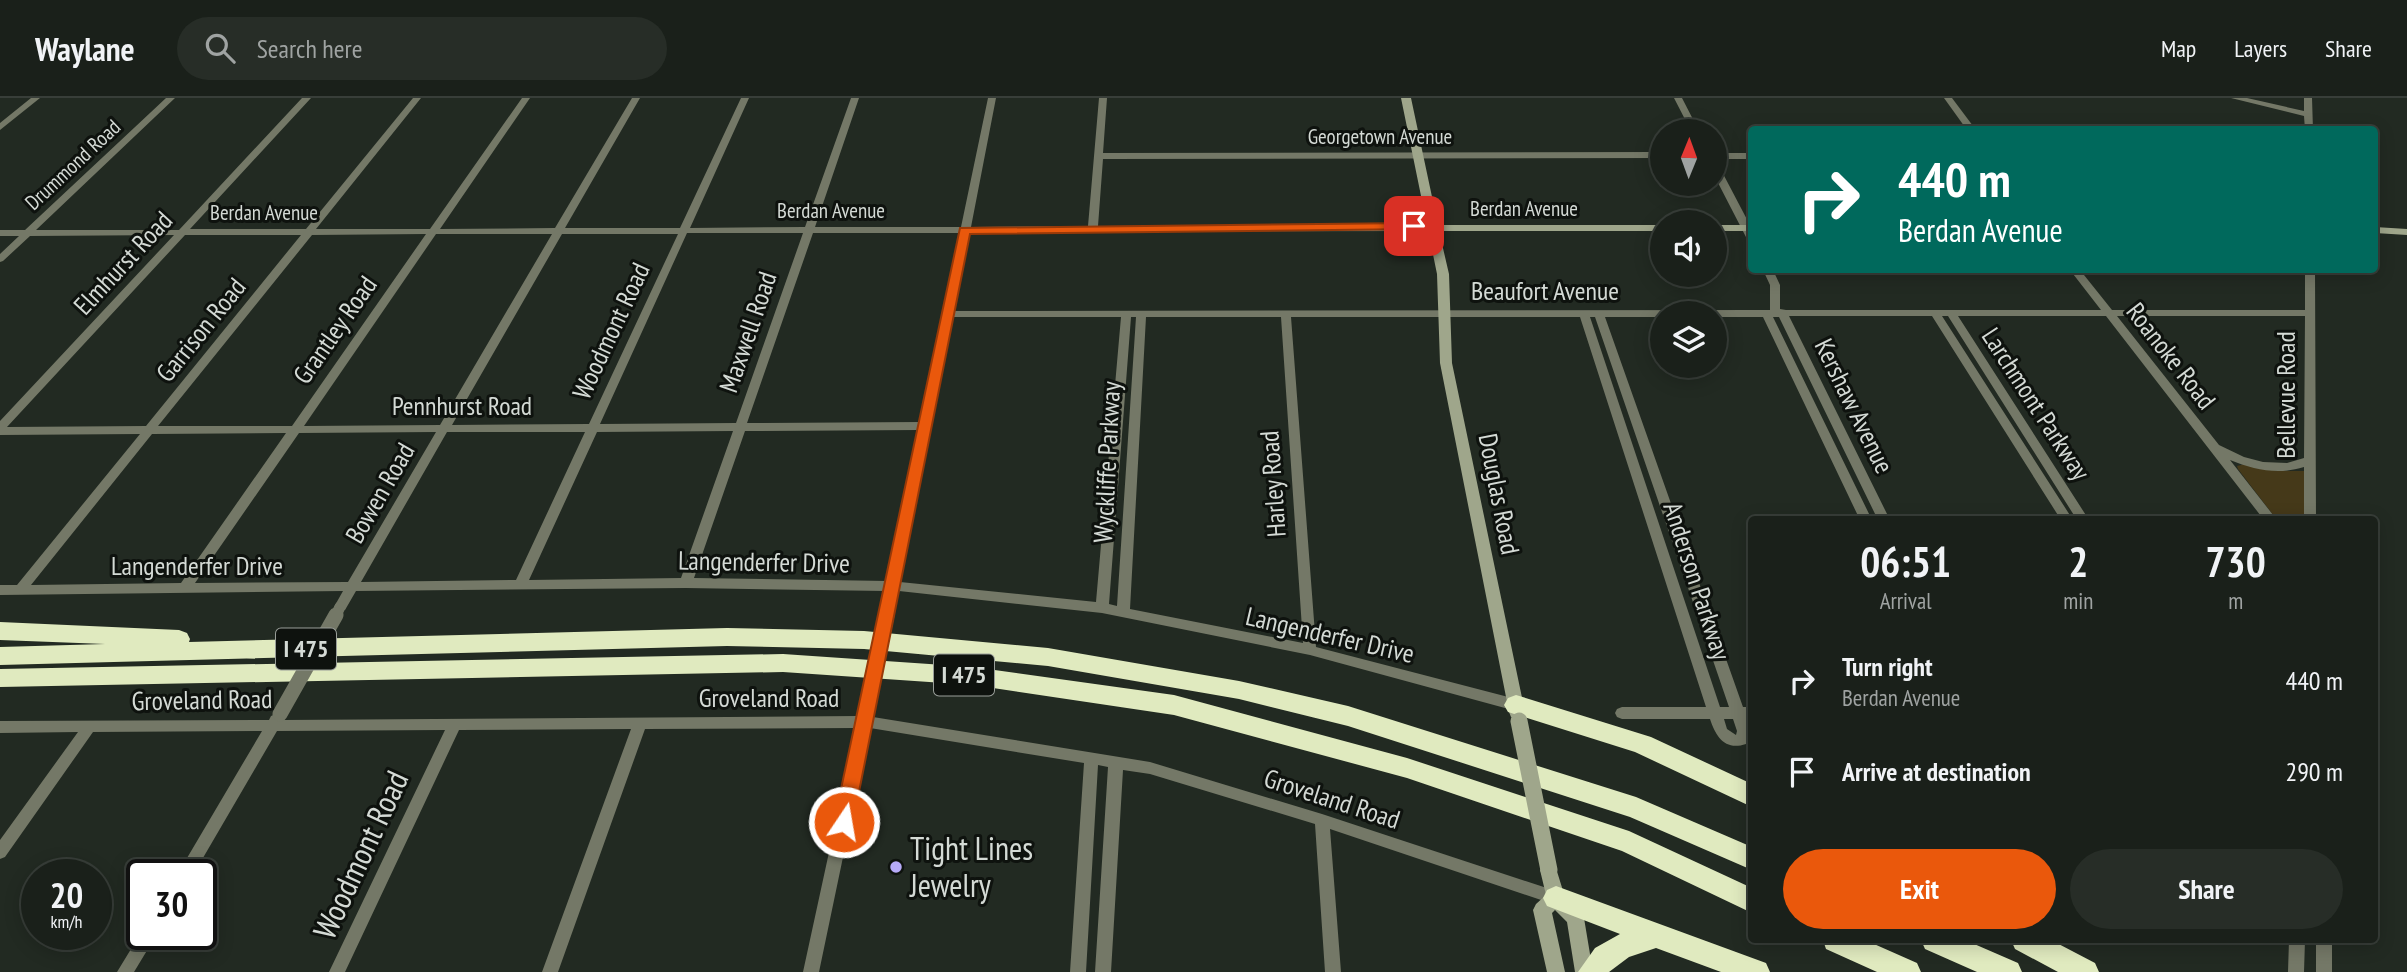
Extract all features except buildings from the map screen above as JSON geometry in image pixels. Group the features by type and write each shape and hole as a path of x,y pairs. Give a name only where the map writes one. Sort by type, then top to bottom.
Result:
{"highway":[{"path":"0,631 229,641 520,634 612,639"},
{"name":"I 475","path":"0,656 612,639 788,637 936,646 1048,657 1239,690 1348,716 1636,808 1748,857"},
{"name":"I 475","path":"0,680 782,663 907,670 1038,684 1174,705 1322,743 1406,768 1629,842 1748,899"},
{"path":"1517,713 1642,744 1748,794"},
{"path":"1556,898 1756,972"},
{"path":"1592,972 1622,944 1654,936"},
{"path":"1843,943 1906,972"},
{"path":"1942,943 2008,972"},
{"path":"2031,943 2085,972"}],"street":[{"path":"0,127 36,98"},
{"name":"Drummond Road","path":"0,259 171,98"},
{"name":"Elmhurst Road","path":"0,430 307,98"},
{"name":"Garrison Road","path":"20,590 417,98"},
{"name":"Grantley Road","path":"184,589 526,98"},
{"name":"Bowen Road","path":"194,859 636,98"},
{"name":"Woodmont Road","path":"520,585 745,98"},
{"name":"Maxwell Road","path":"686,583 856,98"},
{"path":"811,972 866,722 992,98"},
{"path":"1093,229 1103,98"},
{"name":"Douglas Road","path":"1406,98 1445,283 1446,363 1517,713 1556,898 1575,918 1584,972"},
{"path":"1678,98 1689,119"},
{"path":"1948,98 1969,126"},
{"path":"2235,98 2308,114"},
{"path":"2308,98 2309,126"},
{"name":"Georgetown Avenue","path":"1098,156 1650,156"},
{"path":"1727,156 1748,156"},
{"path":"1727,190 1748,228"},
{"name":"Berdan Avenue","path":"0,233 1650,228"},
{"path":"1727,229 1748,232"},
{"path":"2378,230 2407,232"},
{"name":"Kershaw Avenue","path":"1769,273 1775,285 1775,312 1864,516"},
{"name":"Roanoke Road","path":"2077,273 2268,516"},
{"name":"Bellevue Road","path":"2309,273 2310,516"},
{"name":"Kershaw Avenue","path":"1775,312 1883,516"},
{"name":"Larchmont Parkway","path":"1934,312 2064,516"},
{"name":"Larchmont Parkway","path":"1950,312 2080,516"},
{"name":"Beaufort Avenue","path":"948,314 2310,313"},
{"name":"Wyckliffe Parkway","path":"1102,608 1126,314"},
{"name":"Wyckliffe Parkway","path":"1123,612 1141,314"},
{"name":"Harley Road","path":"1286,314 1310,650"},
{"name":"Anderson Parkway","path":"1584,314 1721,732 1735,742 1741,740 1744,732 1745,713 1600,314"},
{"name":"Pennhurst Road","path":"0,430 925,426"},
{"name":"Roanoke Road","path":"2205,437 2232,457 2261,466 2290,468 2310,460"},
{"name":"Langenderfer Drive","path":"0,590 686,583 893,586 1102,608 1310,650 1517,713"},
{"path":"1622,713 1745,713"},
{"name":"Groveland Road","path":"0,727 277,719 455,723 866,722 1150,768 1322,820 1556,898"},
{"name":"Woodmont Road","path":"337,972 455,723"},
{"path":"550,972 640,723"},
{"path":"0,852 90,726"},
{"path":"1077,972 1091,758"},
{"path":"1103,972 1116,761"},
{"path":"1322,820 1333,972"},
{"path":"1556,898 1542,910 1556,972"},
{"path":"2296,972 2297,943"},
{"path":"2324,943 2324,972"},
{"path":"125,972 139,950"}],"shaded area":[{"path":"2245,464 2278,471 2305,471 2304,516 2274,516 2237,466"}],"place":[{"name":"Tight Lines Jewelry","path":"896,867"}],"route":[{"path":"844,822 965,230 1414,226"}]}
